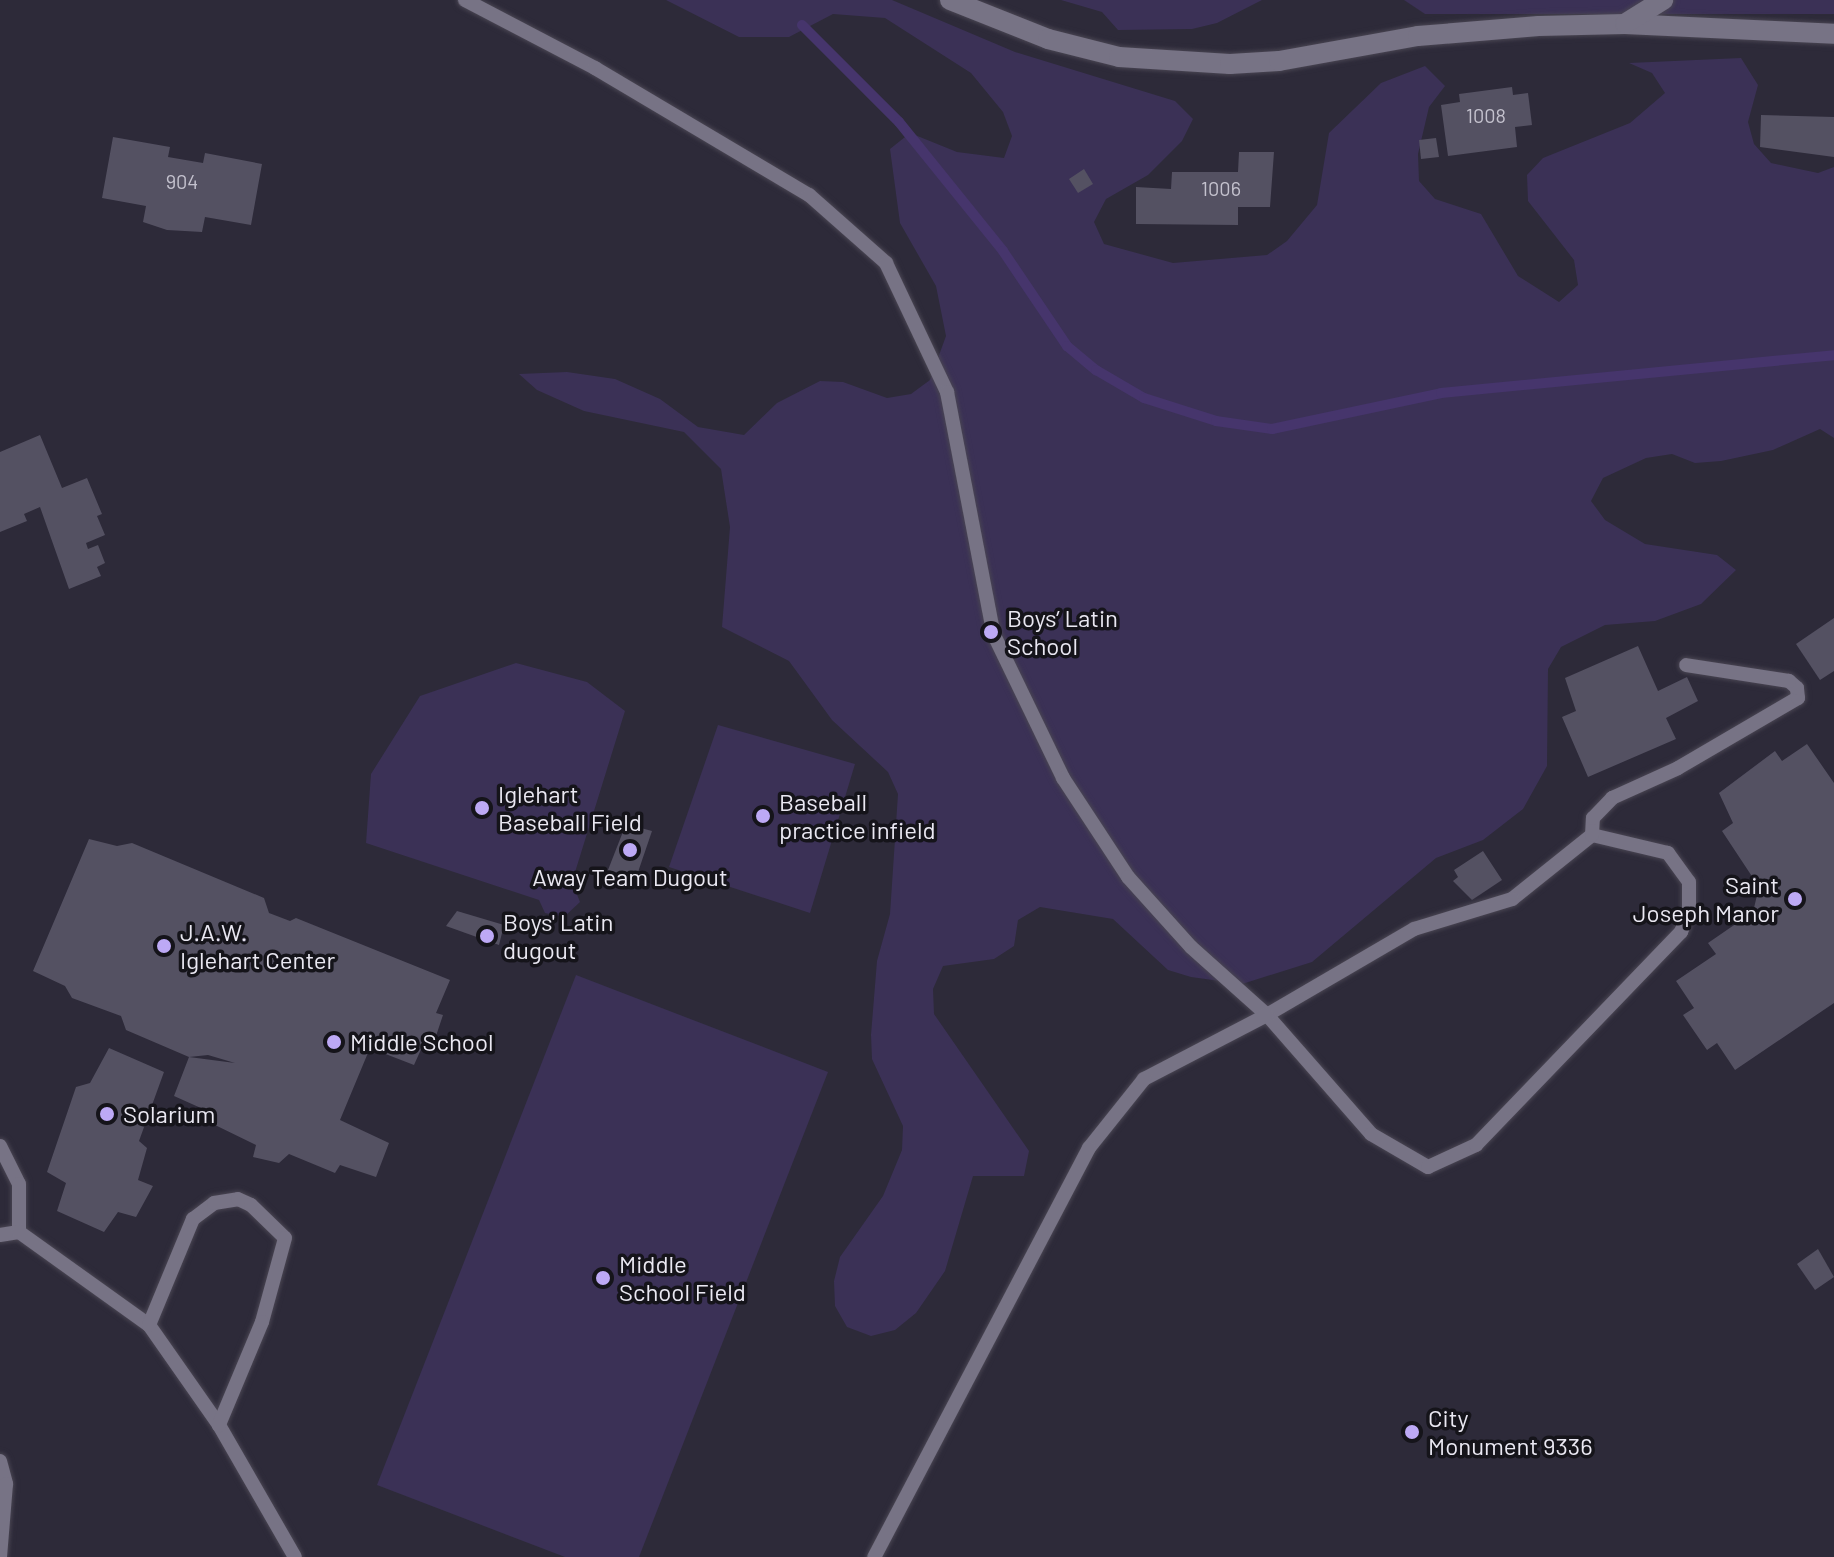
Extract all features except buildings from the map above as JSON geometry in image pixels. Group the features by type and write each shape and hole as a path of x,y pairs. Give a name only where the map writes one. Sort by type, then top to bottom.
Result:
{"street":[{"path":"950,0 1048,39 1119,57 1230,64 1279,61 1449,33 1625,24 1834,34"},
{"path":"1625,24 1663,0"}],"lane":[{"path":"465,0 595,68 809,195 886,263 947,392 994,635 1026,709 1063,778 1128,877 1191,947 1267,1015 1371,1134 1428,1167 1476,1145 1681,932 1689,911 1689,882 1668,853 1592,835"},
{"path":"874,1557 1089,1148 1144,1079 1267,1015 1414,929 1512,899 1592,835 1593,818 1612,798 1678,768 1798,698 1789,681 1686,665"},
{"path":"0,1146 19,1184 19,1232"},
{"path":"149,1325 193,1219 214,1203 238,1199 251,1205 285,1238 262,1322 219,1425"},
{"path":"0,1235 19,1232 149,1325 219,1425 295,1557"},
{"path":"0,1461 6,1484 0,1557"}],"shaded area":[{"path":"666,0 892,0 1015,52 1175,101 1193,119 1182,141 1148,175 1106,199 1094,222 1104,244 1173,263 1267,255 1287,241 1317,205 1329,133 1381,83 1425,66 1445,86 1429,107 1418,154 1419,181 1435,199 1481,214 1518,276 1559,302 1578,285 1574,260 1528,201 1527,175 1543,158 1630,123 1665,93 1652,73 1629,63 1741,58 1758,85 1748,122 1754,144 1771,163 1818,173 1834,167 1834,438 1820,429 1773,450 1721,461 1695,463 1672,454 1646,458 1603,478 1591,501 1605,520 1645,544 1717,555 1736,570 1701,604 1655,621 1605,625 1561,647 1548,669 1547,766 1523,809 1483,840 1436,858 1312,962 1242,984 1191,977 1168,970 1113,919 1040,907 1018,920 1014,946 994,959 943,966 933,989 934,1014 1029,1151 1024,1176 973,1176 945,1271 916,1313 895,1330 871,1336 847,1327 835,1306 834,1281 840,1257 883,1196 902,1150 903,1126 872,1059 871,1035 877,961 890,914 898,794 888,772 832,720 789,661 722,627 730,527 721,469 684,432 584,411 537,390 519,374 567,372 615,379 660,399 698,427 744,435 777,403 820,381 843,382 887,398 911,394 930,380 946,336 936,286 900,223 890,149 910,133 957,152 1004,158 1012,136 1003,112 971,73 885,18 833,14 789,37 739,37"},
{"path":"1061,0 1262,0 1217,23 1192,29 1118,30 1102,12"},
{"path":"1404,0 1834,0 1834,14 1425,14"},
{"name":"Iglehart Baseball Field","path":"516,663 587,682 625,711 572,882 580,902 564,917 545,913 539,900 366,843 371,774 420,696"},
{"name":"Baseball practice infield","path":"718,725 855,764 810,913 669,867"},
{"name":"Middle School Field","path":"576,975 828,1072 639,1557 565,1557 377,1485"}],"waterway":[{"path":"802,25 899,122 1003,251 1067,346 1096,370 1144,398 1216,421 1272,429 1441,393 1834,355"}],"place":[{"name":"Boys’ Latin School","path":"991,632"},
{"name":"Iglehart Baseball Field","path":"482,808"},
{"name":"Baseball practice infield","path":"763,816"},
{"name":"Away Team Dugout","path":"630,850"},
{"name":"Saint Joseph Manor","path":"1795,899"},
{"name":"Boys' Latin dugout","path":"487,936"},
{"name":"J.A.W. Iglehart Center","path":"164,946"},
{"name":"Middle School","path":"334,1042"},
{"name":"Solarium","path":"107,1114"},
{"name":"Middle School Field","path":"603,1278"},
{"name":"City Monument 9336","path":"1412,1432"}]}
